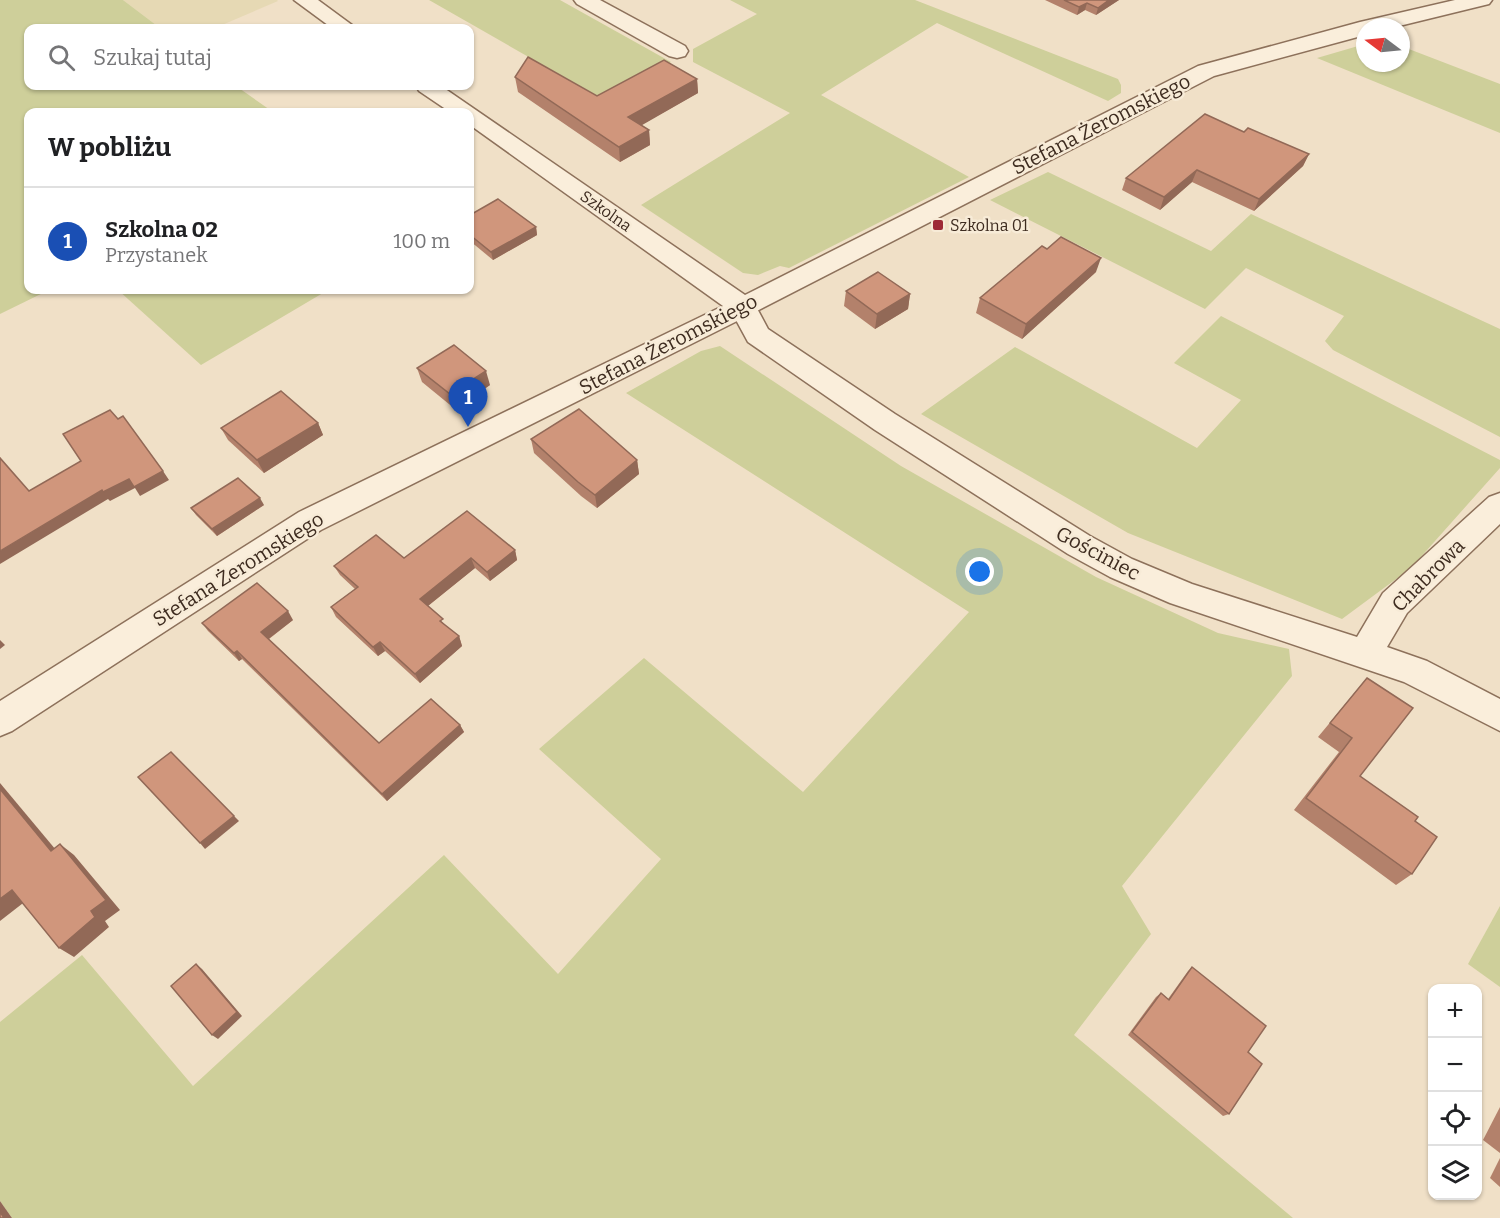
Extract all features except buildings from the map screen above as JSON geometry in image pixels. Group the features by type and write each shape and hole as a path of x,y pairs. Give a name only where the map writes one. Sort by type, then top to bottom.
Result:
{"street":[{"path":"304,0 339,24"},
{"path":"584,0 677,51"},
{"name":"Stefana Żeromskiego","path":"1405,18 1482,0"},
{"name":"Stefana Żeromskiego","path":"0,720 310,521 743,307 1206,71 1356,30"},
{"path":"433,90 459,108"},
{"name":"Szkolna","path":"474,119 743,307"},
{"name":"Gościniec","path":"743,307 758,335 885,422 1079,545 1121,568 1182,594 1415,671 1500,716"},
{"name":"Chabrowa","path":"1366,653 1395,603 1500,505"}],"shaded area":[{"path":"123,0 278,1 224,24 155,24"}],"green space":[{"path":"0,0 123,0 155,24 24,24 24,90 242,90 267,108 24,108 24,294 41,294 0,314"},
{"path":"429,0 560,0 671,62 604,100"},
{"path":"730,0 915,0 1118,79 1121,93 1108,101 937,23 821,95 969,177 789,268 780,266 758,275 743,273 641,205 790,113 693,62 693,49 757,14"},
{"path":"1356,47 1356,72 1410,72 1410,49 1500,84 1500,133 1317,58"},
{"path":"1048,172 1211,251 1251,214 1500,329 1500,437 1333,350 1325,341 1344,316 1246,268 1205,309 990,200"},
{"path":"122,294 321,294 201,365"},
{"path":"1221,316 1500,460 1500,468 1411,568 1342,619 1128,533 921,414 1015,347 1197,448 1241,400 1174,363"},
{"path":"720,346 901,466 1096,577 1218,633 1289,649 1292,676 1122,886 1151,934 1074,1035 1293,1218 12,1218 0,1201 0,1022 82,955 193,1086 444,855 558,974 661,859 539,749 644,658 803,792 969,612 626,393 701,351"},
{"path":"1500,906 1500,987 1468,964"}],"place":[{"name":"Szkolna 01","path":"938,225"},
{"name":"Szkolna 02","path":"468,427"}]}
